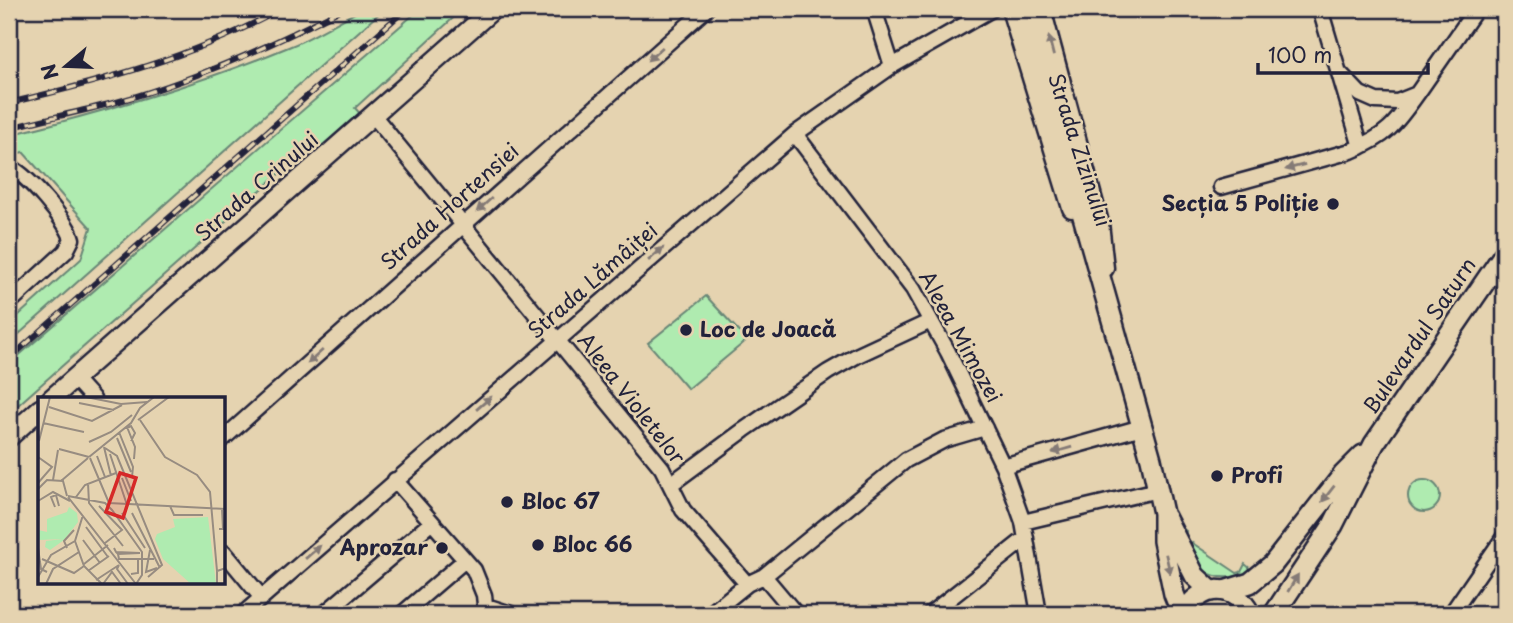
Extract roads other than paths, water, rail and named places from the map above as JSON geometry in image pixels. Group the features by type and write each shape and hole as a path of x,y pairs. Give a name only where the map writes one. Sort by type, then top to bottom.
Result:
{"main road":[{"name":"Strada Zizinului","path":"1025,9 1142,427 1163,513 1163,541 1174,594 1183,614"},
{"name":"Bulevardul Saturn","path":"1274,614 1333,525 1374,444 1504,254"},
{"name":"Bulevardul Saturn","path":"1183,614 1195,599 1250,583 1273,564 1343,475 1374,444"},
{"name":"Strada Zizinului","path":"1163,513 1195,576 1218,591 1240,599 1250,614"}],"street":[{"name":"Strada Crinului","path":"53,397 493,9"},
{"name":"Strada Hortensiei","path":"226,436 706,9"},
{"path":"874,9 892,66"},
{"name":"Strada Lămâiței","path":"243,614 795,134 892,66 992,9"},
{"name":"Strada Zizinului","path":"1011,9 1069,201 1107,303"},
{"name":"Strada Zizinului","path":"1041,9 1099,223 1107,303"},
{"path":"1320,9 1361,148"},
{"path":"1221,187 1361,148 1384,135 1397,122 1476,9"},
{"path":"1338,71 1360,94 1376,101 1397,102 1417,94"},
{"name":"Aleea Violetelor","path":"373,115 662,468 683,510 747,584"},
{"name":"Aleea Mimozei","path":"710,614 747,584 764,576 906,460 944,440 985,428 913,289 795,134"},
{"path":"9,167 23,176 64,222 72,239 66,251 9,303"},
{"name":"Aleea Violetelor","path":"671,484 828,372 931,321"},
{"path":"75,379 91,397"},
{"path":"9,437 38,411"},
{"path":"1003,466 1142,427"},
{"path":"985,428 1003,466 1023,522 1040,614"},
{"path":"395,481 478,577 486,610 511,614"},
{"path":"1023,522 1158,490"},
{"path":"324,614 432,522"},
{"path":"1451,614 1504,537"},
{"path":"930,614 1026,538"},
{"path":"226,554 262,597"},
{"path":"402,614 465,560"},
{"path":"764,576 796,614"}],"railway":[{"path":"9,103 79,86 183,54 281,9"},
{"path":"9,128 113,103 201,74 259,50 342,9"},
{"path":"9,359 406,9"}],"place":[{"name":"Secția 5 Poliție","path":"1333,204"},
{"name":"Loc de Joacă","path":"686,330"},
{"name":"Profi","path":"1217,476"},
{"name":"Bloc 67","path":"507,502"},
{"name":"Bloc 66","path":"538,545"},
{"name":"Aprozar","path":"442,548"}]}
